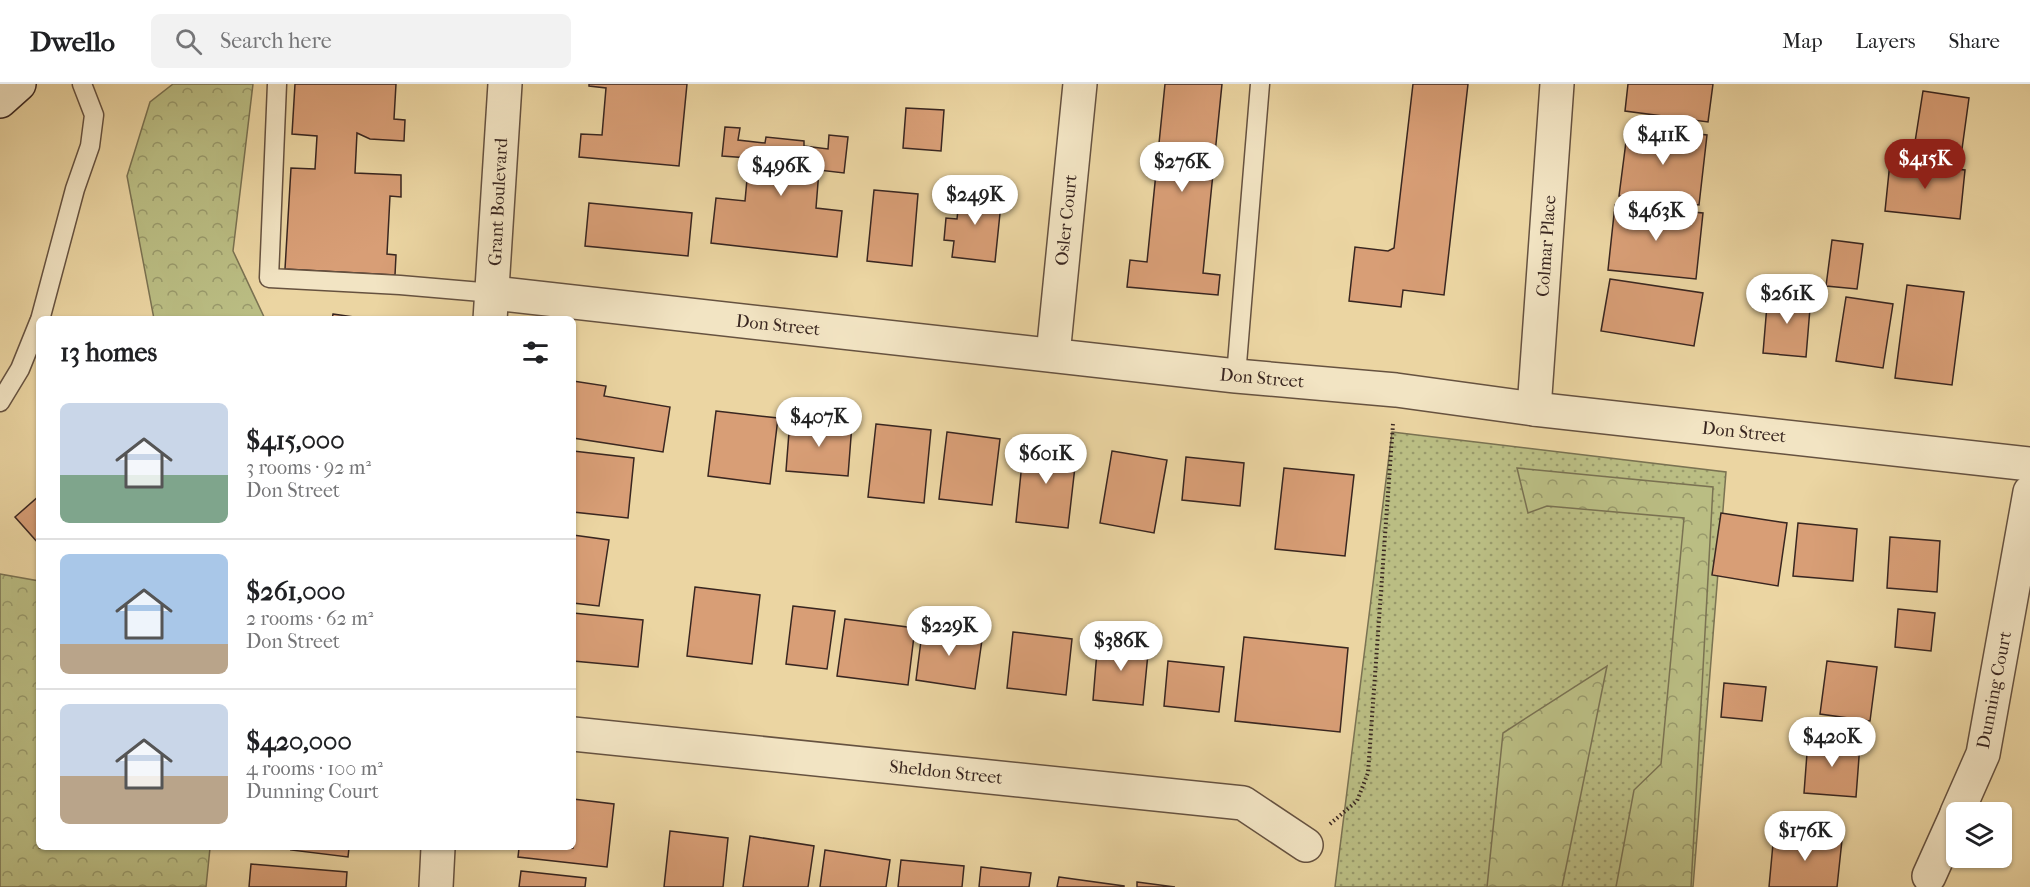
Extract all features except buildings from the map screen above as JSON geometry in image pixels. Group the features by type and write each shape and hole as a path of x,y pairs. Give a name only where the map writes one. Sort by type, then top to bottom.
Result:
{"street":[{"path":"0,101 20,84"},
{"name":"Grant Boulevard","path":"492,306 505,84"},
{"name":"Osler Court","path":"1053,355 1080,84"},
{"name":"Colmar Place","path":"1534,409 1557,84"},
{"name":"Don Street","path":"492,306 1053,355 1236,376 1396,390 1534,409 2030,464"},
{"name":"Dunning Court","path":"1962,802 1983,754 2030,492"},
{"name":"Sheldon Street","path":"576,734 1243,803 1306,845"},
{"name":"Dunning Court","path":"1929,876 1946,838"},
{"path":"436,887 438,850"}],"lane":[{"path":"40,316 75,189 90,146 94,115 82,84"},
{"path":"277,84 269,278 400,285 492,306"},
{"path":"1236,376 1260,84"},
{"path":"0,402 20,369 36,329"}],"path":[{"path":"1306,845 1357,801 1368,773 1396,390"}],"green space":[{"path":"173,84 253,84 233,251 264,316 153,316 127,176 150,102"},
{"path":"1392,432 1726,472 1693,887 1335,887"},
{"path":"1517,468 1713,487 1691,887 1616,887 1634,790 1661,764 1684,518 1547,506 1528,513"},
{"path":"0,574 36,580 36,850 210,850 206,887 0,887"},
{"path":"1607,666 1562,887 1487,887 1503,733"}]}
